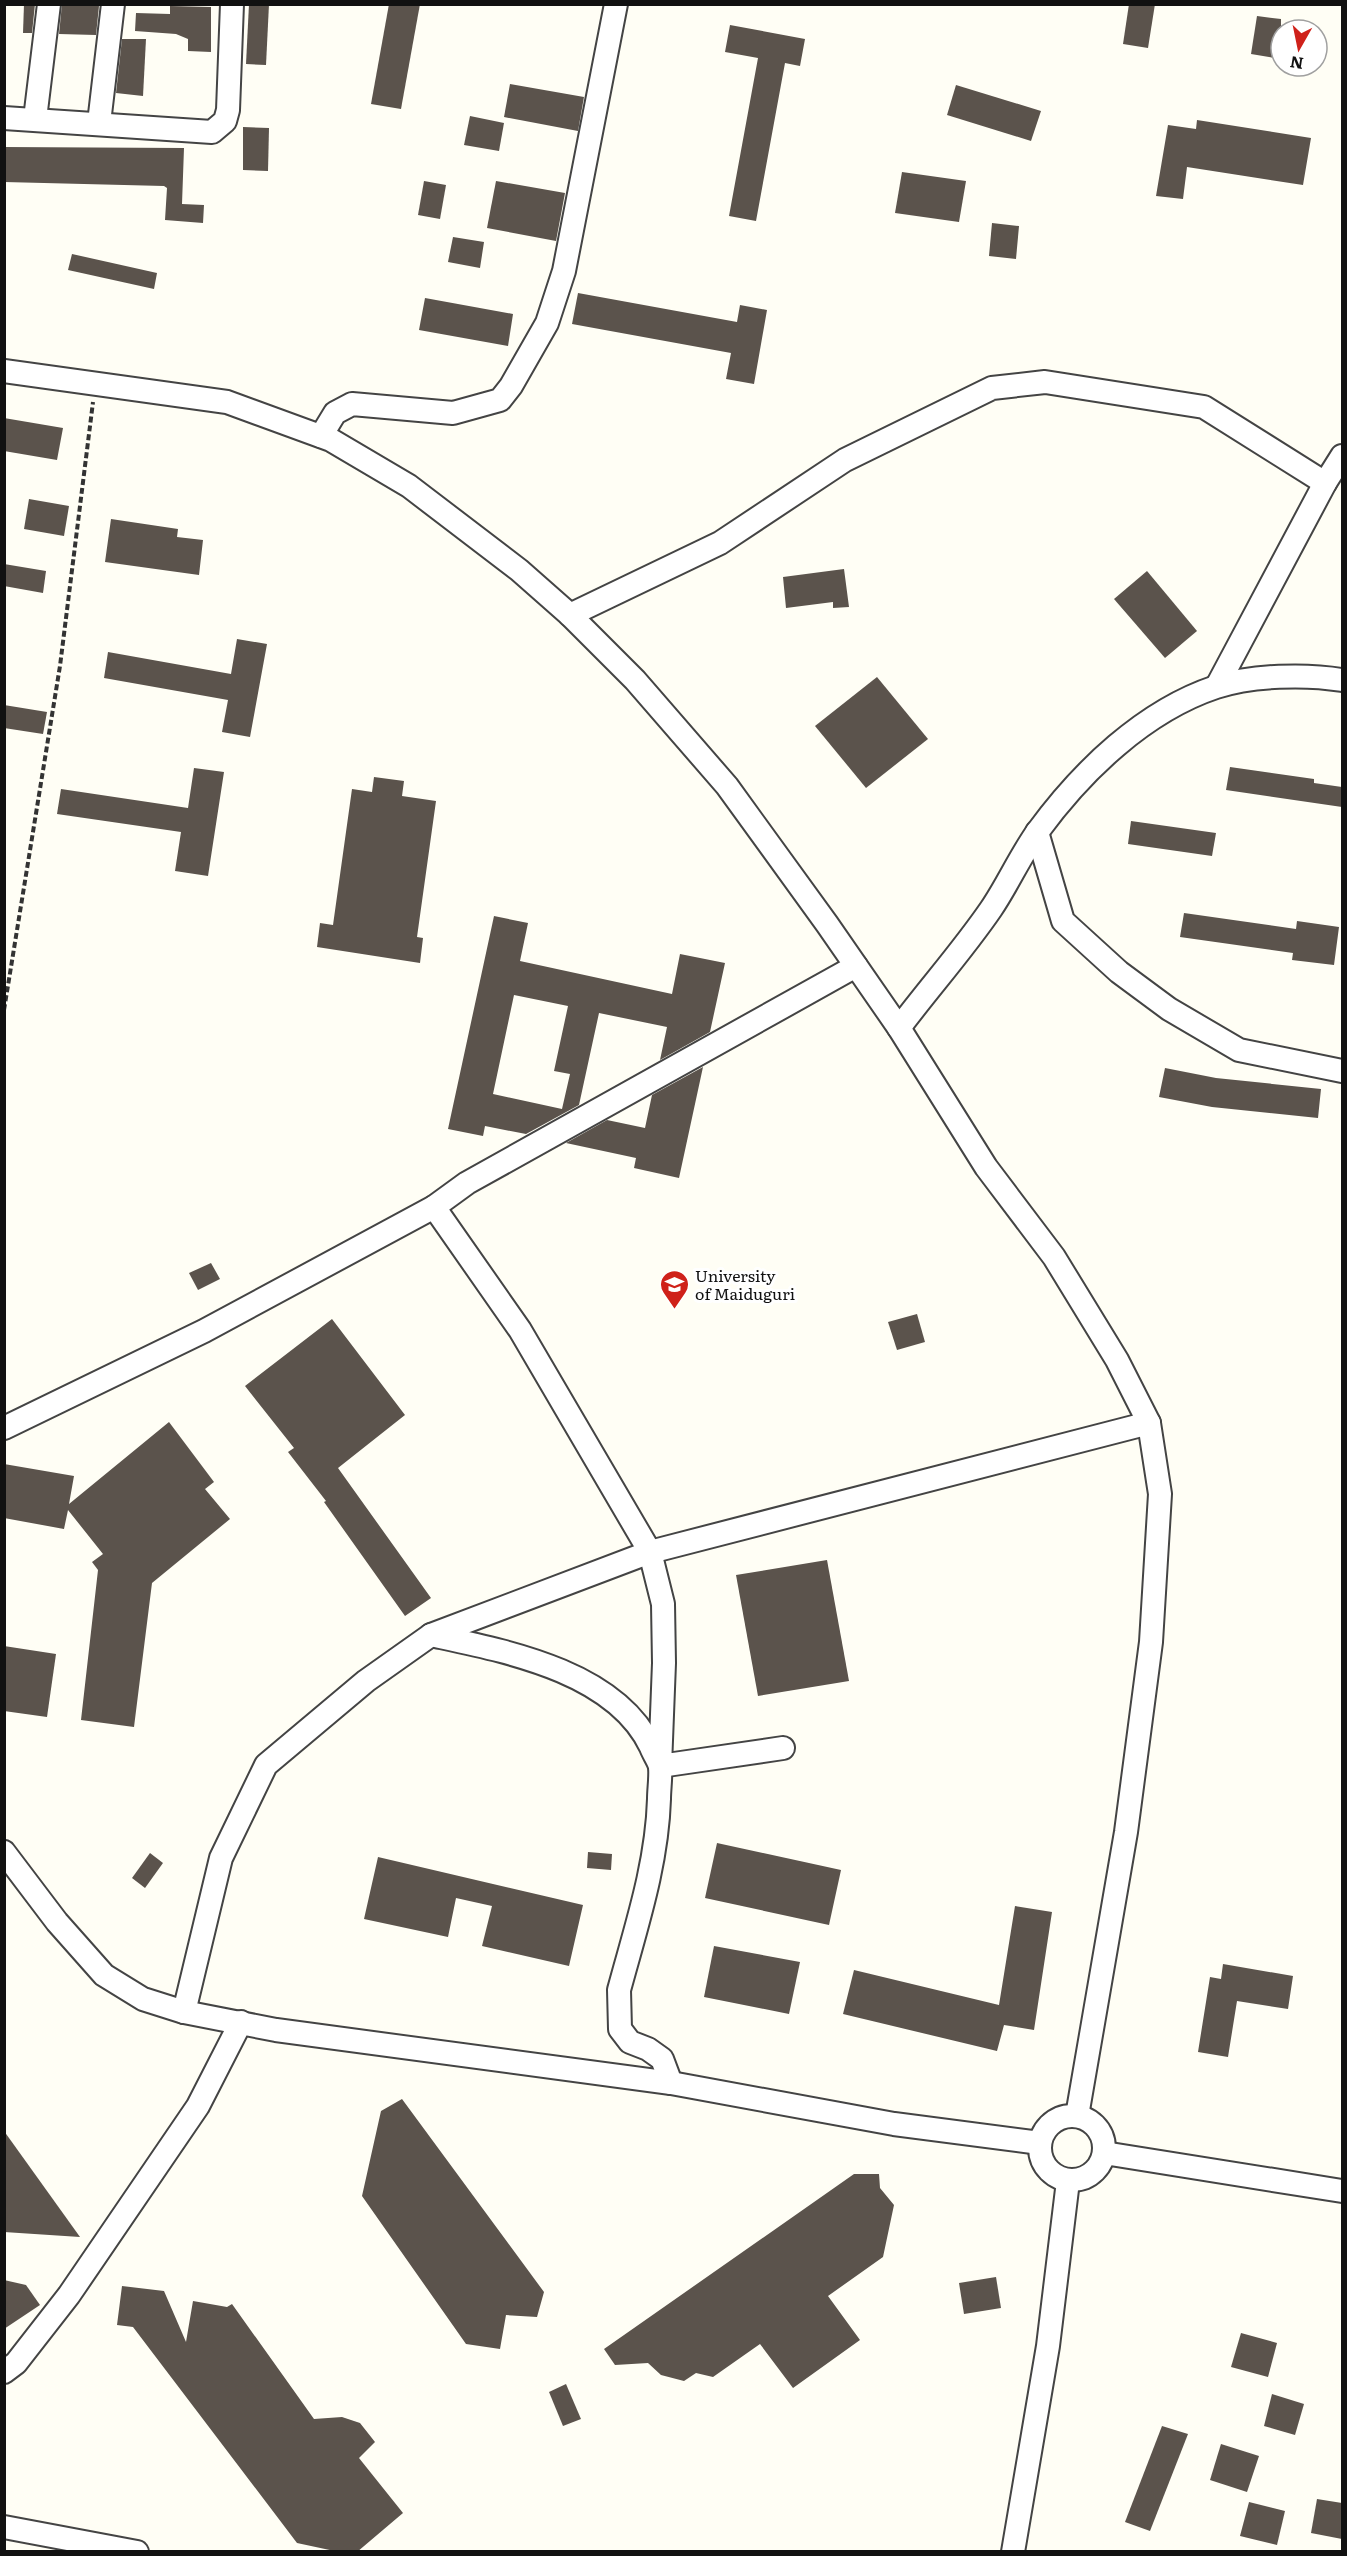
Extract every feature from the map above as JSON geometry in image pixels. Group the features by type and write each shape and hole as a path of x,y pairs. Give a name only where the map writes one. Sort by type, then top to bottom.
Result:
{"street":[{"path":"35,119 49,4"},
{"path":"99,123 113,4"},
{"path":"4,118 212,132 225,121 232,4"},
{"path":"321,436 335,413 352,405 453,413 500,400 512,386 547,323 564,271 616,4"},
{"path":"4,371 227,402 321,436 409,486 519,570 570,615 635,680 727,786 899,1028 986,1167 1054,1257 1117,1360 1149,1423 1160,1494 1151,1642 1126,1832 1077,2116"},
{"path":"570,615 720,543 845,460 993,388 1045,382 1204,407 1325,483"},
{"path":"1217,686 1325,483 1342,456"},
{"path":"899,1028 991,910 1037,832 1069,793 1118,745 1169,707 1217,686 1265,679 1319,676 1342,680"},
{"path":"1037,832 1063,921 1119,972 1169,1009 1239,1050 1342,1071"},
{"path":"4,1428 204,1331 434,1207 467,1183 856,966"},
{"path":"434,1207 520,1330 650,1552 663,1604 664,1663 658,1820 651,1874 619,1990 617,2006 620,2029 626,2038 662,2059 671,2083"},
{"path":"184,2012 221,1858 266,1765 366,1681 431,1635 650,1552 1149,1423"},
{"path":"431,1635 513,1653 582,1680 619,1706 644,1733 660,1766"},
{"path":"660,1766 783,1748"},
{"path":"4,1852 57,1922 104,1975 143,1999 184,2012 276,2030 671,2083 894,2124 1040,2143"},
{"path":"4,2372 16,2363 69,2295 198,2106 241,2022"},
{"path":"1077,2116 1089,2121 1099,2129 1104,2140 1104,2154 1100,2165 1091,2175 1068,2181 1055,2176 1046,2167 1040,2156 1040,2143 1044,2131 1053,2122 1065,2117 1077,2116"},
{"path":"1104,2154 1342,2191"},
{"path":"1013,2552 1048,2346 1068,2181"},
{"path":"4,2527 137,2552"}],"path":[{"path":"4,1010 60,666 95,384"}],"building":[{"path":"24,4 35,4 32,33 23,33"},
{"path":"62,4 99,6 96,35 59,34"},
{"path":"249,4 269,4 266,65 246,64"},
{"path":"389,4 420,4 401,109 371,104"},
{"path":"1129,4 1155,4 1148,48 1123,44"},
{"path":"170,6 211,7 211,52 188,51 188,39 176,34 135,31 136,13 170,14"},
{"path":"1257,16 1273,18 1269,18 1269,57 1251,54"},
{"path":"730,25 805,39 800,66 785,63 756,221 729,216 758,58 725,52"},
{"path":"122,39 146,39 143,96 116,93"},
{"path":"510,84 584,97 578,131 504,117"},
{"path":"956,85 1041,111 1031,141 947,115"},
{"path":"470,116 504,123 499,151 464,145"},
{"path":"1197,120 1311,138 1303,185 1187,167 1183,199 1156,196 1168,125 1196,129"},
{"path":"243,127 269,128 268,171 243,170"},
{"path":"4,147 184,148 182,204 204,205 203,223 165,220 167,188 164,186 4,182"},
{"path":"902,172 966,181 959,222 895,213"},
{"path":"424,181 446,185 440,219 418,215"},
{"path":"496,181 565,193 556,241 487,228"},
{"path":"992,223 1019,226 1016,259 989,256"},
{"path":"453,237 484,242 480,268 448,262"},
{"path":"72,254 157,273 154,289 68,270"},
{"path":"578,293 737,322 740,305 767,310 754,384 726,379 731,353 572,324"},
{"path":"425,298 513,314 508,346 419,330"},
{"path":"4,418 63,428 57,460 4,451"},
{"path":"29,499 69,506 64,536 24,529"},
{"path":"111,519 178,529 177,537 203,540 199,575 105,562"},
{"path":"4,564 46,571 43,593 4,586"},
{"path":"844,569 849,607 833,608 833,602 786,608 783,577"},
{"path":"1147,571 1197,631 1165,658 1114,599"},
{"path":"237,639 267,644 250,737 222,732 228,700 104,678 108,652 231,674"},
{"path":"877,677 928,739 866,788 815,726"},
{"path":"4,705 47,712 43,734 4,728"},
{"path":"1230,767 1314,779 1314,783 1342,787 1342,807 1226,790"},
{"path":"194,768 224,772 208,876 175,871 181,832 57,814 61,789 188,808"},
{"path":"374,777 404,781 402,796 436,801 417,937 423,938 420,963 317,947 320,923 333,925 352,789 372,792"},
{"path":"1131,821 1216,833 1212,856 1128,844"},
{"path":"1184,913 1296,929 1297,921 1339,927 1334,965 1292,960 1293,953 1180,937"},
{"path":"494,916 528,923 520,961 672,994 680,954 725,963 710,1032 660,1060 667,1027 599,1013 579,1105 526,1134 485,1126 483,1136 448,1129","holes":["514,995 568,1006 554,1071 570,1074 562,1109 493,1094"]},
{"path":"703,1067 679,1178 634,1168 636,1158 566,1143 607,1120 645,1128 652,1095"},
{"path":"1165,1068 1216,1078 1321,1089 1318,1118 1212,1107 1159,1097"},
{"path":"211,1263 220,1279 198,1290 189,1273"},
{"path":"917,1314 925,1342 897,1350 888,1322"},
{"path":"332,1319 405,1415 338,1468 431,1598 405,1616 324,1502 326,1501 288,1452 294,1448 245,1386"},
{"path":"169,1422 214,1482 205,1489 230,1519 152,1583 134,1727 81,1720 98,1570 92,1562 103,1554 68,1510 64,1529 4,1518 4,1464 74,1476 69,1504"},
{"path":"827,1560 849,1681 758,1696 736,1575"},
{"path":"4,1646 56,1654 47,1717 4,1711"},
{"path":"717,1843 841,1870 829,1925 705,1898"},
{"path":"588,1852 612,1854 611,1870 587,1868"},
{"path":"150,1853 163,1863 145,1888 132,1878"},
{"path":"378,1857 583,1905 569,1966 482,1946 492,1906 456,1898 448,1937 364,1919"},
{"path":"1015,1906 1052,1912 1034,2030 1004,2025 997,2051 843,2014 854,1970 999,2005"},
{"path":"714,1946 800,1962 789,2014 704,1997"},
{"path":"1223,1964 1293,1976 1288,2009 1237,2001 1228,2057 1198,2052 1210,1977 1221,1979"},
{"path":"402,2099 544,2292 537,2317 506,2315 500,2349 466,2344 362,2196 381,2111"},
{"path":"4,2131 80,2237 4,2232"},
{"path":"854,2174 879,2174 880,2188 894,2205 883,2257 828,2296 860,2340 793,2388 760,2344 713,2377 696,2373 684,2381 661,2375 648,2363 615,2365 604,2349"},
{"path":"996,2277 1001,2308 964,2314 959,2283"},
{"path":"4,2280 26,2285 40,2305 4,2329"},
{"path":"122,2286 164,2291 186,2342 193,2301 227,2307 232,2304 314,2419 342,2417 360,2423 375,2442 359,2458 403,2513 357,2552 339,2552 297,2543 133,2327 117,2325"},
{"path":"1241,2333 1277,2343 1268,2377 1231,2367"},
{"path":"566,2384 581,2419 563,2426 549,2392"},
{"path":"1272,2394 1304,2404 1295,2435 1264,2426"},
{"path":"1162,2426 1188,2434 1150,2531 1125,2522"},
{"path":"1221,2444 1259,2456 1247,2492 1210,2480"},
{"path":"1317,2499 1342,2503 1342,2539 1311,2533"},
{"path":"1249,2502 1285,2511 1277,2545 1240,2536"}],"place":[{"name":"University of Maiduguri","path":"674,1310"}]}
